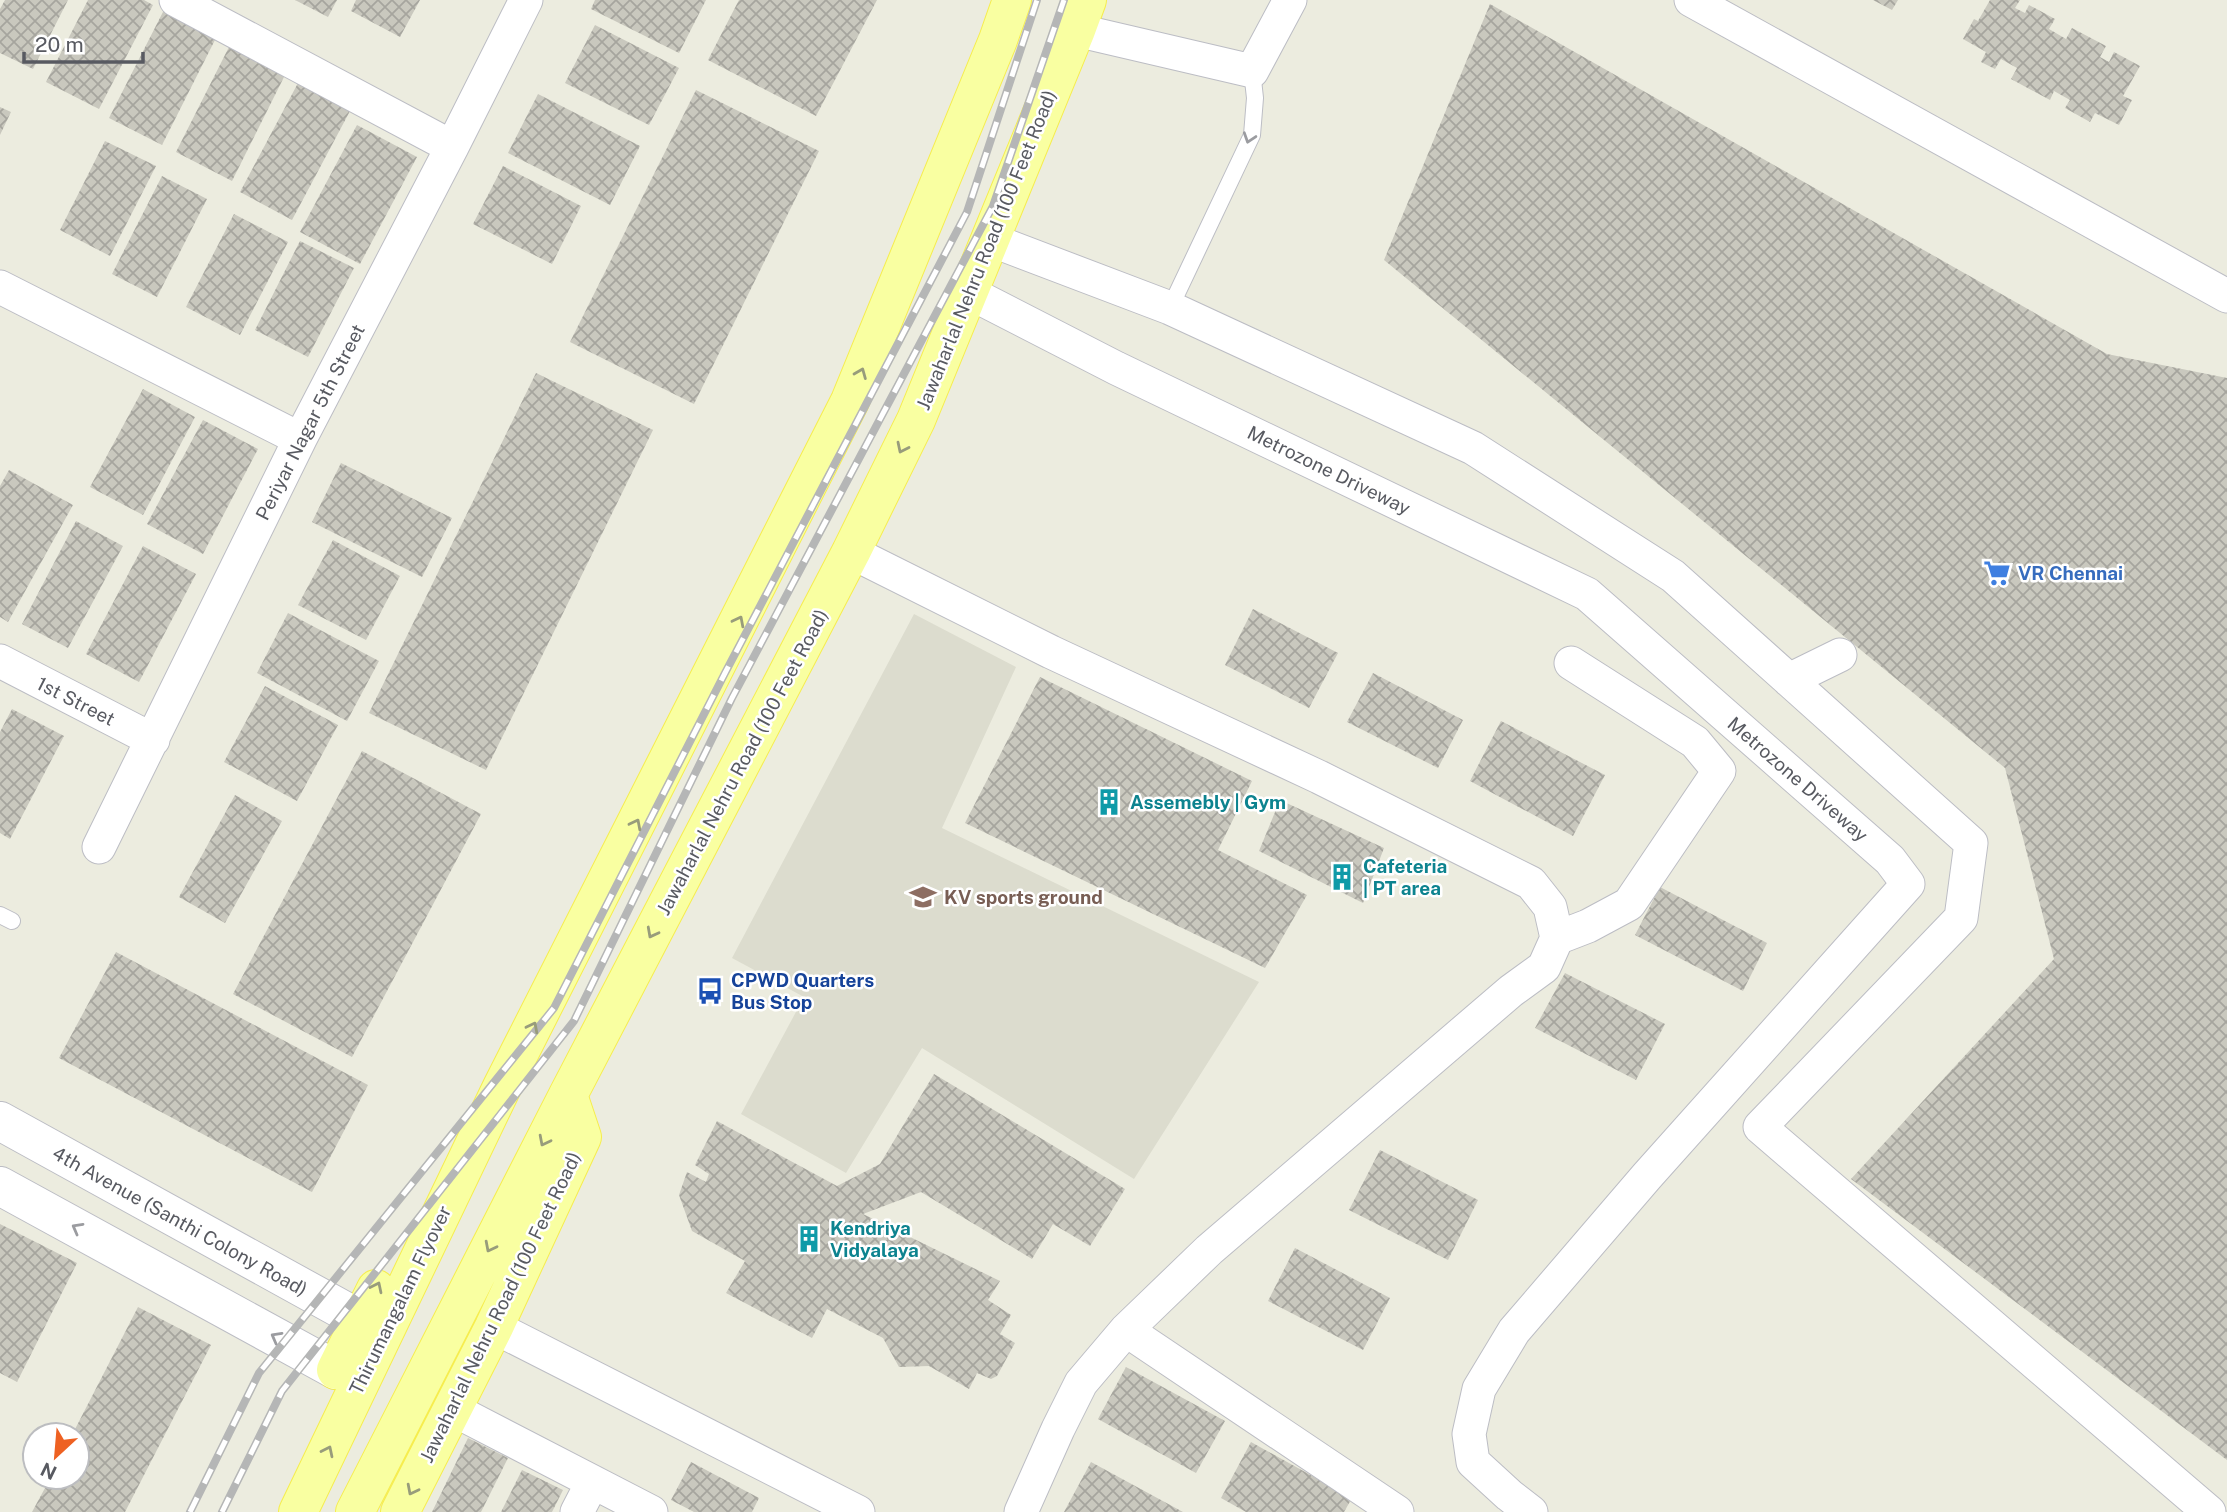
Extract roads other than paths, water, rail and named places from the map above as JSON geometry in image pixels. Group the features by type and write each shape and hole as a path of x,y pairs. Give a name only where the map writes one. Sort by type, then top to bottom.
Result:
{"main road":[{"path":"336,1370 467,1107 502,1087 850,401 1012,0"},
{"name":"Jawaharlal Nehru Road (100 Feet Road)","path":"400,1512 494,1327 582,1137 568,1095 851,552 916,420 1082,15"},
{"name":"Thirumangalam Flyover","path":"298,1512 502,1087"},
{"path":"355,1512 568,1095"}],"street":[{"path":"176,0 452,147"},
{"name":"Periyar Nagar 5th Street","path":"100,847 300,439 526,0"},
{"path":"1082,15 1252,71 1290,0"},
{"path":"1691,0 2227,296"},
{"path":"991,240 1171,308 1473,449 1673,576 1971,843 1961,918 1760,1127 2209,1512"},
{"path":"0,287 300,439"},
{"name":"Metrozone Driveway","path":"970,293 1116,368 1587,594 1890,860 1908,884 1647,1176 1514,1331 1486,1377 1479,1389 1469,1434 1473,1462 1531,1512"},
{"path":"851,552 1051,652 1319,777 1531,883 1550,907 1556,938 1544,967 1511,991 1209,1250 1126,1330 1081,1383 1021,1512"},
{"path":"1789,680 1840,654"},
{"name":"1st Street","path":"0,661 153,740"},
{"path":"1556,938 1588,926 1629,904 1718,771 1695,742 1571,663"},
{"name":"4th Avenue (Santhi Colony Road)","path":"0,1121 361,1320"},
{"path":"0,1186 336,1370"},
{"path":"494,1327 858,1512"},
{"path":"1126,1330 1396,1512"},
{"path":"452,1409 651,1512"},
{"path":"577,1512 592,1483"}],"lane":[{"path":"1171,308 1252,135 1255,97 1252,71"}],"railway":[{"path":"190,1512 259,1373 554,1008 725,673 967,212 1037,0"},
{"path":"222,1512 282,1391 574,1021 732,698 993,206 1064,0"}],"place":[{"name":"VR Chennai","path":"1997,573"},
{"name":"Assemebly | Gym","path":"1109,802"},
{"name":"Cafeteria | PT area","path":"1342,877"},
{"name":"KV sports ground","path":"923,897"},
{"name":"CPWD Quarters Bus Stop","path":"710,991"},
{"name":"Kendriya Vidyalaya","path":"809,1239"}]}
